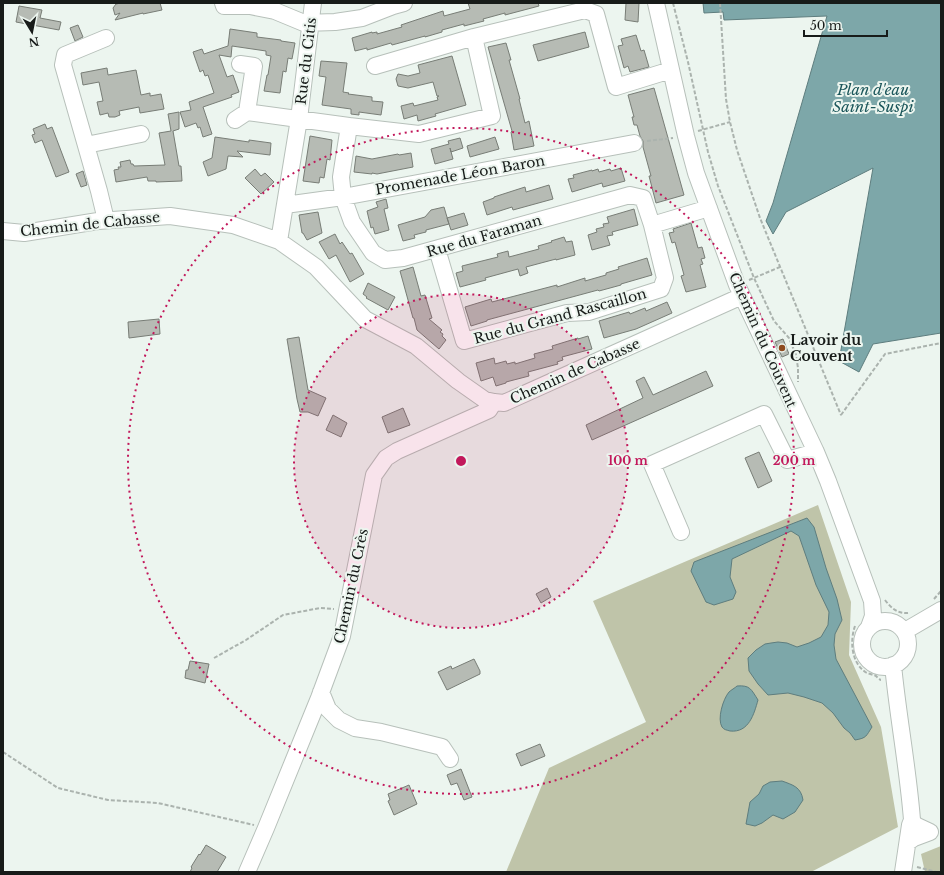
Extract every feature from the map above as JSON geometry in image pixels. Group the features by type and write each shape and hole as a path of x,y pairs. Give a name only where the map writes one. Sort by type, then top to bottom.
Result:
{"street":[{"path":"223,3 224,6 250,6 275,11 304,23 335,22 362,18 404,3"},
{"name":"Rue du Citis","path":"279,241 299,119 313,3"},
{"name":"Chemin du Couvent","path":"656,3 686,136 696,173 739,290 816,452 886,619 901,626 905,631"},
{"path":"375,66 474,37 585,10 596,14 616,88 671,70"},
{"path":"240,64 254,66 241,116 299,119 419,134 492,116 474,37"},
{"path":"106,38 65,55 63,65 106,220"},
{"name":"Rue du Faraman","path":"349,126 341,178 343,197 352,222 373,253 384,260 403,258 630,195 643,198 652,225"},
{"path":"86,145 142,134"},
{"name":"Promenade Léon Baron","path":"285,205 343,197 634,143"},
{"path":"652,225 709,208"},
{"name":"Chemin de Cabasse","path":"3,231 24,233 106,220 170,216 233,225 279,241 316,267 365,319 416,346 458,381 485,400 504,403 739,290"},
{"name":"Rue du Grand Rascaillon","path":"437,249 464,341 567,313 588,312 661,289 665,278 652,225"},
{"name":"Chemin du Crès","path":"247,872 321,692 342,636 374,475 386,458 397,451 489,410 494,402"},
{"path":"681,532 652,464 764,414 787,460 816,452"},
{"name":"Chemin du Couvent","path":"878,600 873,616 864,624 862,648 865,656 877,665 885,667 893,665"},
{"path":"904,867 912,820 909,785 893,665 904,657 907,651 908,638 905,631 941,610"},
{"path":"864,624 890,621"},
{"path":"321,692 328,709 339,720 355,728 394,734 442,747 450,759"},
{"path":"912,820 915,825 935,832"},
{"path":"908,842 914,838 935,832"}],"path":[{"name":"Chemin du Couvent","path":"673,3 708,152 718,186 754,278 774,321 789,338 796,355 798,368 797,384"},
{"path":"720,3 726,99 737,150 760,218 841,415 885,354 941,343"},
{"path":"703,130 730,122"},
{"path":"634,143 686,136"},
{"path":"739,290 754,278 781,267"},
{"path":"878,600 904,614 912,613"},
{"path":"214,658 246,640 283,615 320,608 347,612"},
{"path":"864,624 852,634 852,644 856,662 864,671 876,676 881,681"},
{"path":"3,752 58,788 108,800 158,802 266,828"},
{"path":"904,867 936,872"}],"green space":[{"path":"818,505 851,602 849,655 881,727 898,827 811,872 506,872 549,768 646,722 593,601"},
{"path":"941,846 941,872 925,872 921,854"}],"water":[{"name":"Plan d'eau Saint-Suspi","path":"703,3 941,3 941,333 873,344 859,372 839,361 873,168 786,212 773,234 766,221 773,203 827,16 724,20 723,12 704,13"},
{"path":"807,518 814,527 837,599 842,620 835,634 834,645 836,659 872,727 866,736 855,740 833,713 822,703 788,693 768,695 749,671 748,658 765,644 778,642 787,643 797,647 821,637 828,625 829,612 816,585 799,536 791,531 732,559 730,577 736,592 733,599 714,605 706,602 691,571 694,562"},
{"path":"737,686 745,686 750,688 758,700 750,722 742,729 730,731 722,727 720,714 727,695"},
{"path":"782,781 796,787 802,796 803,800 795,812 783,819 773,815 755,826 746,824 750,802 759,794 763,786 770,782"}],"building":[{"path":"160,3 162,10 115,20 120,13 115,15 113,8 116,4"},
{"path":"468,3 538,3 539,6 505,15 505,13 483,19 484,21 464,26 464,24 442,30 442,32 425,37 392,45 391,43 367,50 367,48 355,51 352,38 372,32 377,32 377,34 402,27 401,25 443,11 444,16 470,9"},
{"path":"626,3 639,3 638,22 625,20"},
{"path":"19,6 42,10 40,18 61,22 59,30 16,22"},
{"path":"78,25 83,37 75,41 70,28"},
{"path":"230,29 257,33 257,37 295,43 292,59 288,58 286,72 283,71 280,93 264,91 271,56 266,55 266,51 232,46 231,57 219,55 227,77 233,75 239,92 231,95 232,97 203,107 212,134 203,137 200,127 198,128 196,123 185,127 180,112 191,110 189,102 214,93 208,75 205,76 203,70 200,72 193,52 202,49 204,54 228,46"},
{"path":"585,32 589,47 538,61 533,45"},
{"path":"636,35 641,51 644,50 649,67 630,72 628,66 624,68 618,46 623,45 621,39"},
{"path":"506,43 525,123 529,121 534,146 514,150 512,131 488,47"},
{"path":"452,56 466,105 435,114 436,116 418,121 417,115 404,119 401,106 413,103 414,106 438,100 437,97 439,96 437,96 433,82 408,88 398,86 396,79 398,74 408,76 420,73 418,65"},
{"path":"321,61 347,63 343,92 372,97 372,101 383,102 381,115 359,112 359,115 351,114 351,109 322,105 326,77 319,76"},
{"path":"107,68 108,75 136,70 141,95 150,93 150,96 161,94 164,109 140,113 139,107 119,111 120,115 115,117 109,117 108,113 100,115 97,102 103,101 99,82 83,85 81,73"},
{"path":"654,88 684,195 656,203 649,176 651,176 643,147 643,141 637,125 634,125 632,117 634,117 628,95"},
{"path":"179,112 179,129 173,131 179,166 181,166 182,181 156,182 148,181 147,177 116,182 114,170 121,167 120,162 130,160 131,164 134,166 165,165 159,133 171,131 168,114"},
{"path":"45,124 47,129 52,127 69,172 56,177 42,140 35,143 32,135 35,134 33,129"},
{"path":"310,136 332,140 330,160 327,159 324,178 320,177 319,183 303,181"},
{"path":"215,137 249,142 249,140 271,143 270,155 237,151 243,157 228,156 226,169 208,176 203,162 212,158"},
{"path":"495,137 499,149 470,157 467,146"},
{"path":"460,138 463,148 451,152 453,159 435,164 431,149 449,144 448,141"},
{"path":"411,153 413,167 377,174 354,172 356,156 372,159"},
{"path":"621,168 625,181 603,187 602,183 572,192 568,179 574,178 573,175 598,169 599,172"},
{"path":"255,169 261,176 265,173 274,182 261,194 245,178"},
{"path":"83,171 87,185 81,187 76,174"},
{"path":"549,185 553,199 513,210 512,207 487,215 483,202 525,187 526,192"},
{"path":"386,199 388,208 384,209 389,230 375,234 373,227 371,228 367,211 378,207 376,202"},
{"path":"444,207 449,224 426,230 426,232 414,235 415,238 403,241 398,225 425,217 431,210"},
{"path":"634,209 638,225 612,232 613,235 607,236 610,245 592,250 588,235 597,232 596,229 604,227 603,224 609,223 607,217"},
{"path":"318,212 322,233 307,240 302,233 299,215"},
{"path":"464,213 468,225 451,230 447,218"},
{"path":"691,223 698,248 702,247 705,258 701,259 703,264 700,265 706,287 686,292 681,276 684,275 675,242 672,243 669,233 674,232 673,229"},
{"path":"335,234 340,244 342,242 350,254 352,253 364,274 350,282 336,255 329,259 319,242"},
{"path":"564,237 566,242 572,241 575,255 526,267 528,273 520,276 518,269 460,287 456,273 463,271 462,266 498,257 497,254 508,251 509,257 539,249 538,246"},
{"path":"647,258 652,275 599,291 598,290 487,320 471,326 465,307 491,299 492,302 557,285 557,287 585,278 585,281 606,275 606,273 619,269 618,267"},
{"path":"413,267 421,296 425,295 432,318 429,319 442,330 440,332 446,340 439,349 417,330 413,318 400,271"},
{"path":"368,283 395,297 388,310 366,298 367,297 363,294"},
{"path":"667,302 672,313 636,329 604,338 599,321 629,312 630,314 645,308 646,311"},
{"path":"159,319 160,334 129,338 128,322"},
{"path":"588,336 592,349 562,357 563,360 557,362 558,364 528,372 529,376 496,386 493,377 481,381 476,363 494,358 495,364 506,361 507,364 515,362 515,364 535,358 534,354 553,349 552,346"},
{"path":"299,337 308,390 326,398 318,416 308,412 300,412 287,339"},
{"name":"Lavoir du Couvent","path":"783,339 789,354 782,357 775,342"},
{"path":"706,371 713,386 592,440 586,425 643,398 636,381 644,377 653,395"},
{"path":"403,408 410,425 388,433 382,417"},
{"path":"333,415 347,423 341,437 326,430"},
{"path":"759,452 772,481 758,488 745,458"},
{"path":"547,588 551,597 541,603 536,594"},
{"path":"474,659 480,674 447,690 438,672 451,666 452,669"},
{"path":"190,661 209,664 205,683 185,678 186,670 188,670"},
{"path":"540,744 545,756 521,766 516,754"},
{"path":"461,769 472,797 464,800 457,783 451,785 447,775"},
{"path":"409,785 417,804 394,815 388,801 390,800 388,794"},
{"path":"206,845 226,857 217,872 190,872 191,867"}],"place":[{"name":"Lavoir du Couvent","path":"782,348"}]}
